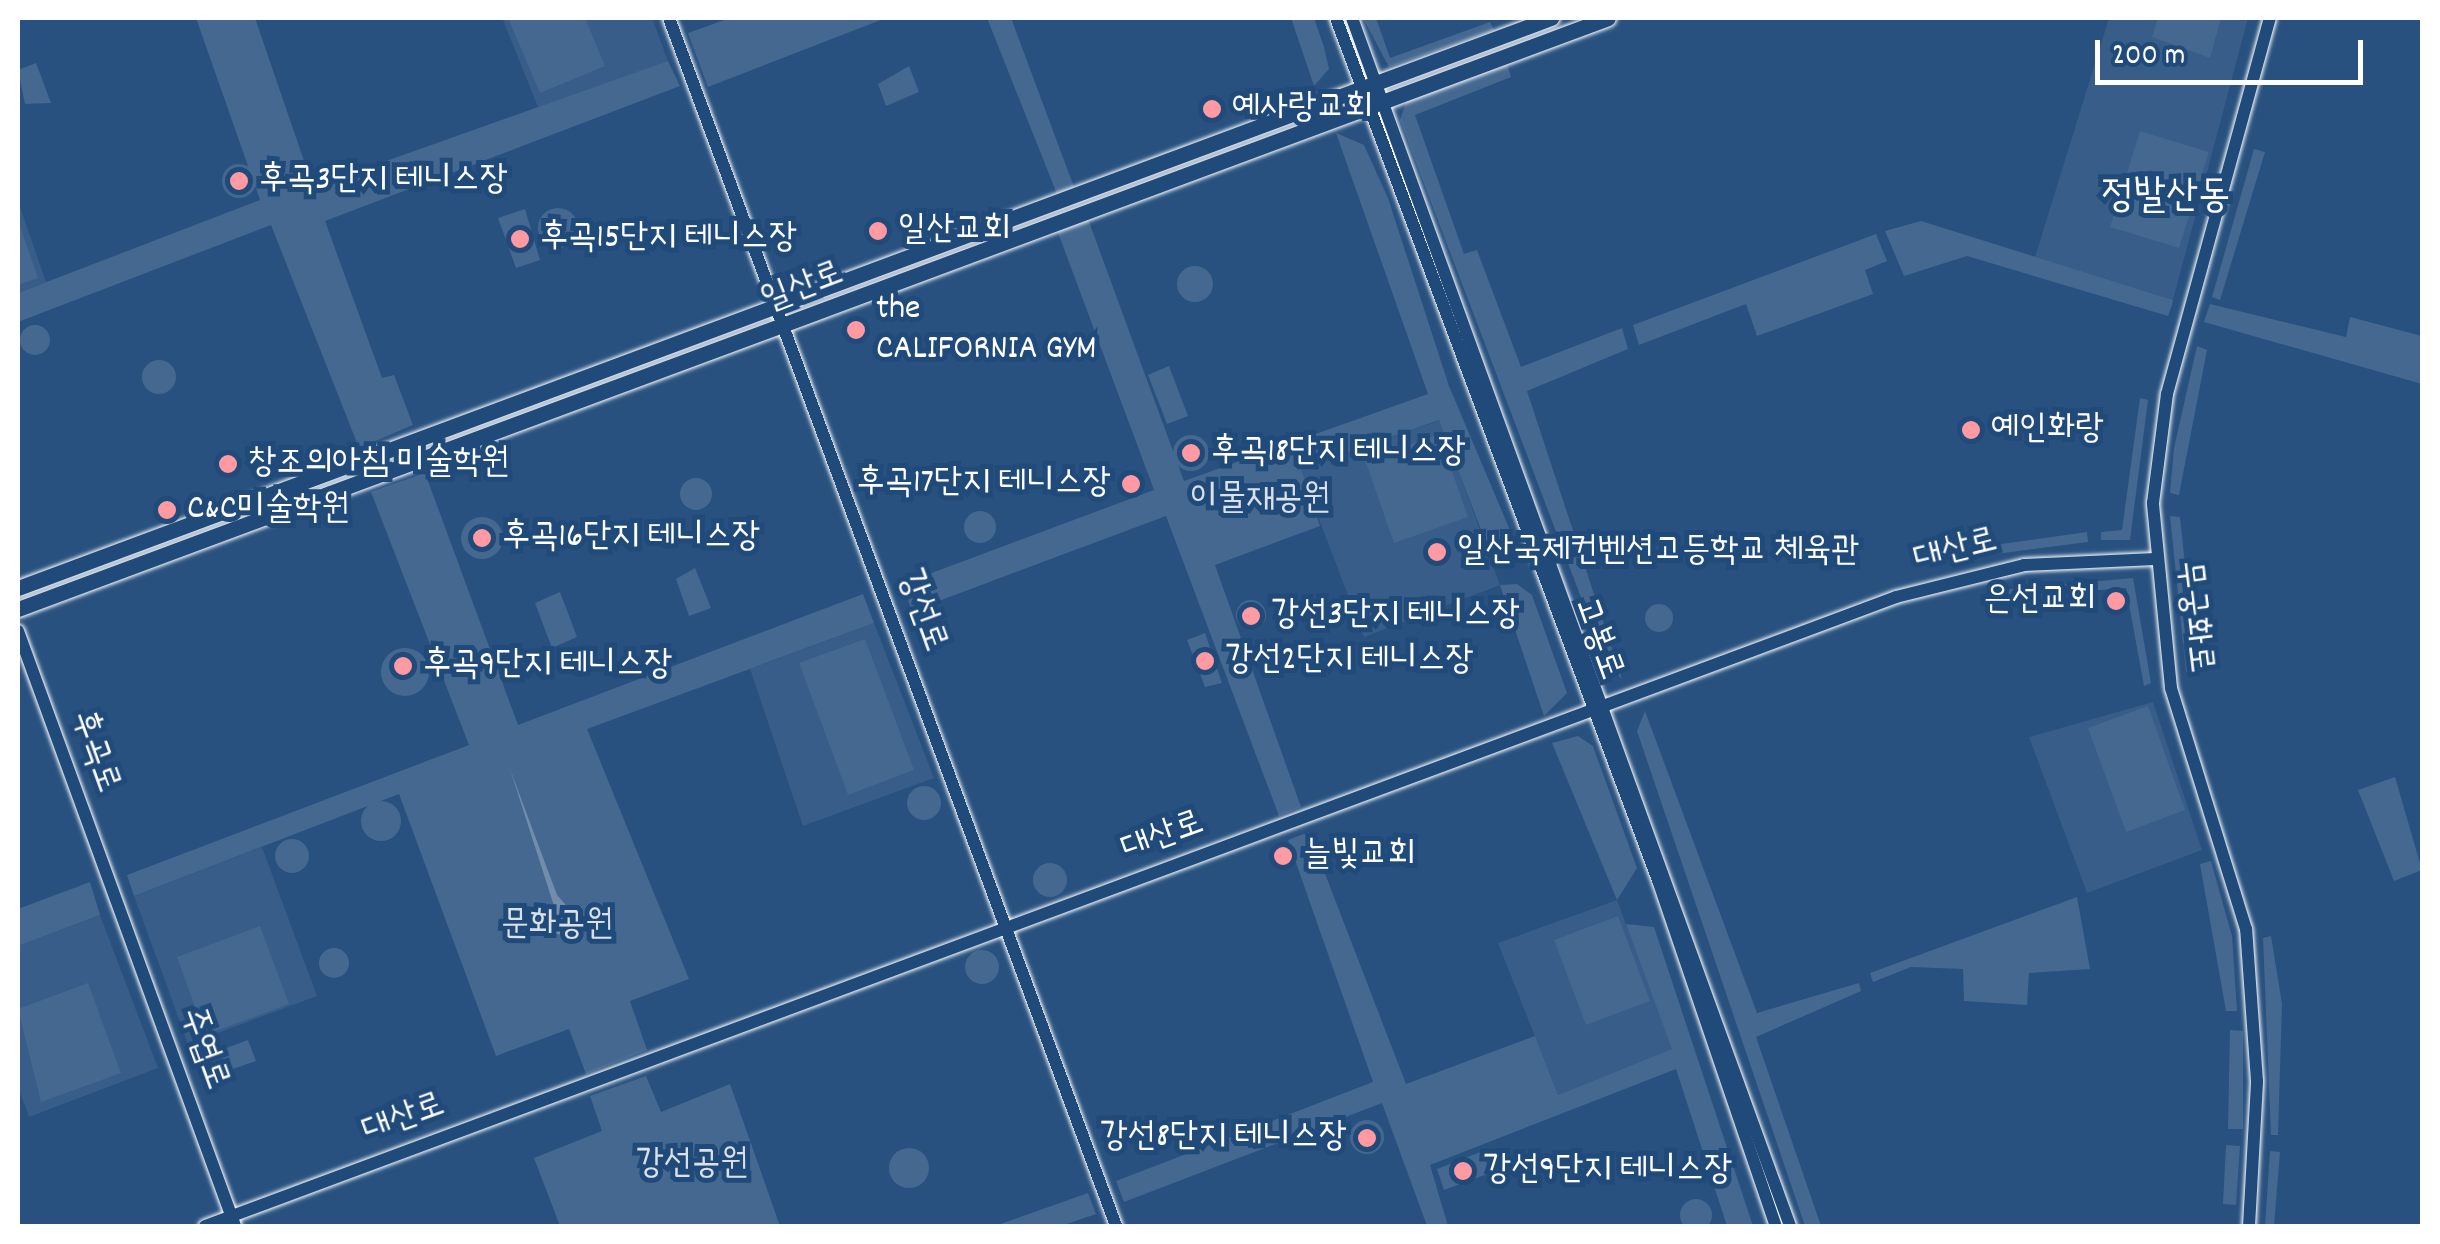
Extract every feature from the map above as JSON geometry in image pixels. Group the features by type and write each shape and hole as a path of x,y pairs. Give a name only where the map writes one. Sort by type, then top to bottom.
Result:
{"main road":[{"name":"강선로","path":"668,18 1116,1226"},
{"name":"고봉로","path":"1336,18 1371,93 1606,704 1790,1226"},
{"name":"고봉로","path":"1352,18 1371,93 1776,1226"},
{"name":"일산로","path":"18,609 784,326 1551,18"},
{"name":"일산로","path":"18,588 1371,93 1608,18"},
{"name":"무궁화로","path":"2249,1226 2257,1081 2246,929 2171,688 2155,560 2167,394 2270,18"},
{"name":"대산로","path":"205,1226 233,1222 1005,926 1606,704 1986,573 2155,560"},
{"name":"후곡로","path":"18,630 114,893"},
{"name":"주엽로","path":"114,893 233,1222"}],"shaded area":[{"path":"502,18 652,18 668,61 540,112"},
{"path":"2109,18 2248,18 2173,300 2035,257"},
{"path":"18,201 46,282 18,293"},
{"path":"1440,420 1500,585 1364,637 1300,470"},
{"path":"874,623 934,778 803,826 750,669"},
{"path":"2153,702 2202,850 2087,893 2029,737"},
{"path":"510,769 557,895 580,921 571,939 553,932 555,909"},
{"path":"262,847 317,996 188,1044 134,896"},
{"path":"1617,900 1673,1049 1558,1095 1498,943"},
{"path":"100,915 158,1068 29,1117 18,1087 18,946"}],"green space":[{"path":"196,18 255,18 313,187 668,61 680,86 325,221 382,378 394,375 413,425 359,448 271,225 18,322 18,293 260,200"},
{"path":"508,18 585,18 605,66 540,93"},
{"path":"730,18 886,18 708,87 688,33"},
{"path":"987,18 1011,18 1074,187 1057,194"},
{"path":"1291,18 1314,18 1324,47 1329,69 1314,86"},
{"path":"1363,18 1376,18 1390,58 1490,22 1494,30 1389,67"},
{"path":"2158,18 2221,18 2210,58 2152,37"},
{"path":"36,63 51,103 25,104 18,70"},
{"path":"1507,63 1511,77 1415,115 1464,254 1477,250 1521,367 1622,328 1628,349 1527,391 1622,679 1607,666 1400,120 1407,99"},
{"path":"909,66 919,92 886,106 878,84"},
{"path":"2140,131 2209,152 2179,248 2110,227"},
{"name":"이물재공원","path":"1336,133 1364,145 1388,198 1449,386 1512,535 1488,548 1439,420 1301,469 1320,526 1215,565 1301,807 1279,816 1166,516 912,611 902,584 1154,490 1057,230 1088,219 1184,481 1428,394"},
{"path":"2254,149 2265,152 2220,300 2212,297"},
{"name":"후곡3단지 테니스장","path":"239,164 251,169 256,181 251,193 239,198 227,193 222,181 227,169"},
{"path":"558,208 572,214 578,228 572,242 558,248 544,242 538,228 544,214"},
{"name":"후곡15단지 테니스장","path":"525,209 540,260 516,268 498,218"},
{"path":"18,220 38,278 18,285"},
{"path":"1921,221 2173,300 2172,305 2168,316 1967,256 1904,276 1885,231"},
{"path":"1876,234 1887,261 1865,270 1873,294 1757,336 1746,304 1639,345 1633,325"},
{"path":"1195,266 1208,271 1213,284 1208,297 1195,302 1182,297 1177,284 1182,271"},
{"path":"2210,304 2346,337 2350,317 2422,336 2422,384 2204,322"},
{"path":"35,325 46,329 50,340 46,351 35,355 24,351 20,340 24,329"},
{"path":"2197,346 2207,350 2179,495 2170,493 2174,448"},
{"path":"159,360 171,365 176,377 171,389 159,394 147,389 142,377 147,365"},
{"path":"1169,366 1188,416 1167,424 1148,375"},
{"path":"2140,398 2148,400 2130,540 2101,540 2101,532 2122,530"},
{"path":"1439,434 1468,517 1394,543 1365,460"},
{"name":"후곡18단지 테니스장","path":"1191,435 1204,440 1209,453 1204,466 1191,471 1178,466 1173,453 1178,440"},
{"name":"문화공원","path":"425,473 518,725 863,594 874,623 587,729 689,979 630,1001 647,1050 586,1074 569,1029 496,1056 399,794 134,896 127,875 469,745 371,492"},
{"path":"696,478 707,483 712,494 707,505 696,510 685,505 680,494 685,483"},
{"path":"980,511 991,516 996,527 991,538 980,543 969,538 964,527 969,516"},
{"path":"2170,516 2180,517 2196,669 2186,672"},
{"name":"후곡16단지 테니스장","path":"482,517 497,523 503,538 497,553 482,559 467,553 461,538 467,523"},
{"path":"2087,532 2088,542 1996,554 1994,545"},
{"path":"695,568 711,608 689,616 676,579"},
{"path":"2133,578 2151,683 2144,686 2126,588 2004,597 2002,590"},
{"path":"1517,584 1532,595 1567,693 1544,716 1500,585"},
{"path":"560,592 577,637 552,648 535,603"},
{"name":"강선3단지 테니스장","path":"1251,600 1262,604 1266,615 1262,626 1251,630 1240,626 1236,615 1240,604"},
{"path":"1659,604 1669,608 1673,618 1669,628 1659,632 1649,628 1645,618 1649,608"},
{"name":"강선2단지 테니스장","path":"1205,633 1222,683 1205,687 1187,640"},
{"path":"865,639 914,770 848,795 799,663"},
{"name":"후곡9단지 테니스장","path":"405,648 422,655 429,672 422,689 405,696 388,689 381,672 388,655"},
{"path":"2148,706 2185,810 2126,832 2088,728"},
{"path":"1645,711 1757,1013 1859,983 1861,991 1756,1037 1821,1226 1805,1226 1637,731"},
{"path":"1578,736 1593,746 1637,868 1617,900 1552,743"},
{"path":"2395,777 2422,870 2394,881 2358,790"},
{"path":"924,786 936,791 941,803 936,815 924,820 912,815 907,803 912,791"},
{"path":"381,801 395,807 401,821 395,835 381,841 367,835 361,821 367,807"},
{"path":"1309,832 1406,1084 1535,1036 1558,1095 1672,1049 1626,924 1654,927 1753,1226 1727,1226 1676,1069 1430,1165 1448,1226 1427,1226 1382,1103 1124,1202 1116,1181 1373,1082 1288,840"},
{"path":"292,839 304,844 309,856 304,868 292,873 280,868 275,856 280,844"},
{"path":"2211,861 2232,936 2237,1011 2226,1011 2200,864"},
{"path":"1050,863 1062,868 1067,880 1062,892 1050,897 1038,892 1033,880 1038,868"},
{"path":"90,882 100,915 18,946 18,909"},
{"path":"2077,897 2090,969 2029,973 2027,1005 1964,1001 1963,969 1911,967 1873,982 1870,973"},
{"path":"1618,916 1650,1001 1586,1025 1554,940"},
{"path":"260,926 289,1004 205,1035 177,957"},
{"path":"2271,936 2282,1004 2278,1135 2271,1135 2263,938"},
{"path":"334,948 345,952 349,963 345,974 334,978 323,974 319,963 323,952"},
{"path":"982,950 994,955 999,967 994,979 982,984 970,979 965,967 970,955"},
{"path":"88,983 121,1073 41,1102 18,1009"},
{"path":"2230,1030 2243,1031 2243,1129 2228,1129"},
{"path":"248,1040 256,1061 204,1079 196,1059"},
{"name":"강선공원","path":"646,1076 661,1112 730,1084 780,1226 560,1226 534,1158 602,1131 590,1096"},
{"name":"강선8단지 테니스장","path":"1367,1120 1379,1125 1384,1137 1379,1149 1367,1154 1355,1149 1350,1137 1355,1125"},
{"path":"2226,1145 2240,1146 2236,1205 2223,1204"},
{"path":"909,1148 923,1154 929,1168 923,1182 909,1188 895,1182 889,1168 895,1154"},
{"name":"강선9단지 테니스장","path":"1483,1151 1490,1173 1444,1190 1437,1169"},
{"path":"2270,1151 2280,1152 2274,1226 2265,1226"},
{"path":"1088,1193 1096,1214 1061,1226 995,1226"},
{"path":"1696,1199 1707,1204 1712,1215 1707,1226 1696,1231 1685,1226 1680,1215 1685,1204"}],"place":[{"name":"예사랑교회","path":"1212,109"},
{"name":"후곡3단지 테니스장","path":"239,181"},
{"name":"일산교회","path":"878,231"},
{"name":"후곡15단지 테니스장","path":"520,239"},
{"name":"the CALIFORNIA GYM","path":"856,330"},
{"name":"예인화랑","path":"1971,430"},
{"name":"후곡18단지 테니스장","path":"1191,453"},
{"name":"창조의아침 미술학원","path":"228,464"},
{"name":"후곡17단지 테니스장","path":"1131,484"},
{"name":"C&C미술학원","path":"167,510"},
{"name":"후곡16단지 테니스장","path":"482,538"},
{"name":"일산국제컨벤션고등학교 체육관","path":"1437,552"},
{"name":"은선교회","path":"2116,601"},
{"name":"강선3단지 테니스장","path":"1251,616"},
{"name":"강선2단지 테니스장","path":"1205,661"},
{"name":"후곡9단지 테니스장","path":"403,666"},
{"name":"늘빛교회","path":"1283,856"},
{"name":"강선8단지 테니스장","path":"1367,1138"},
{"name":"강선9단지 테니스장","path":"1463,1171"}],"district":[{"name":"정발산동","path":"2166,199"}]}
